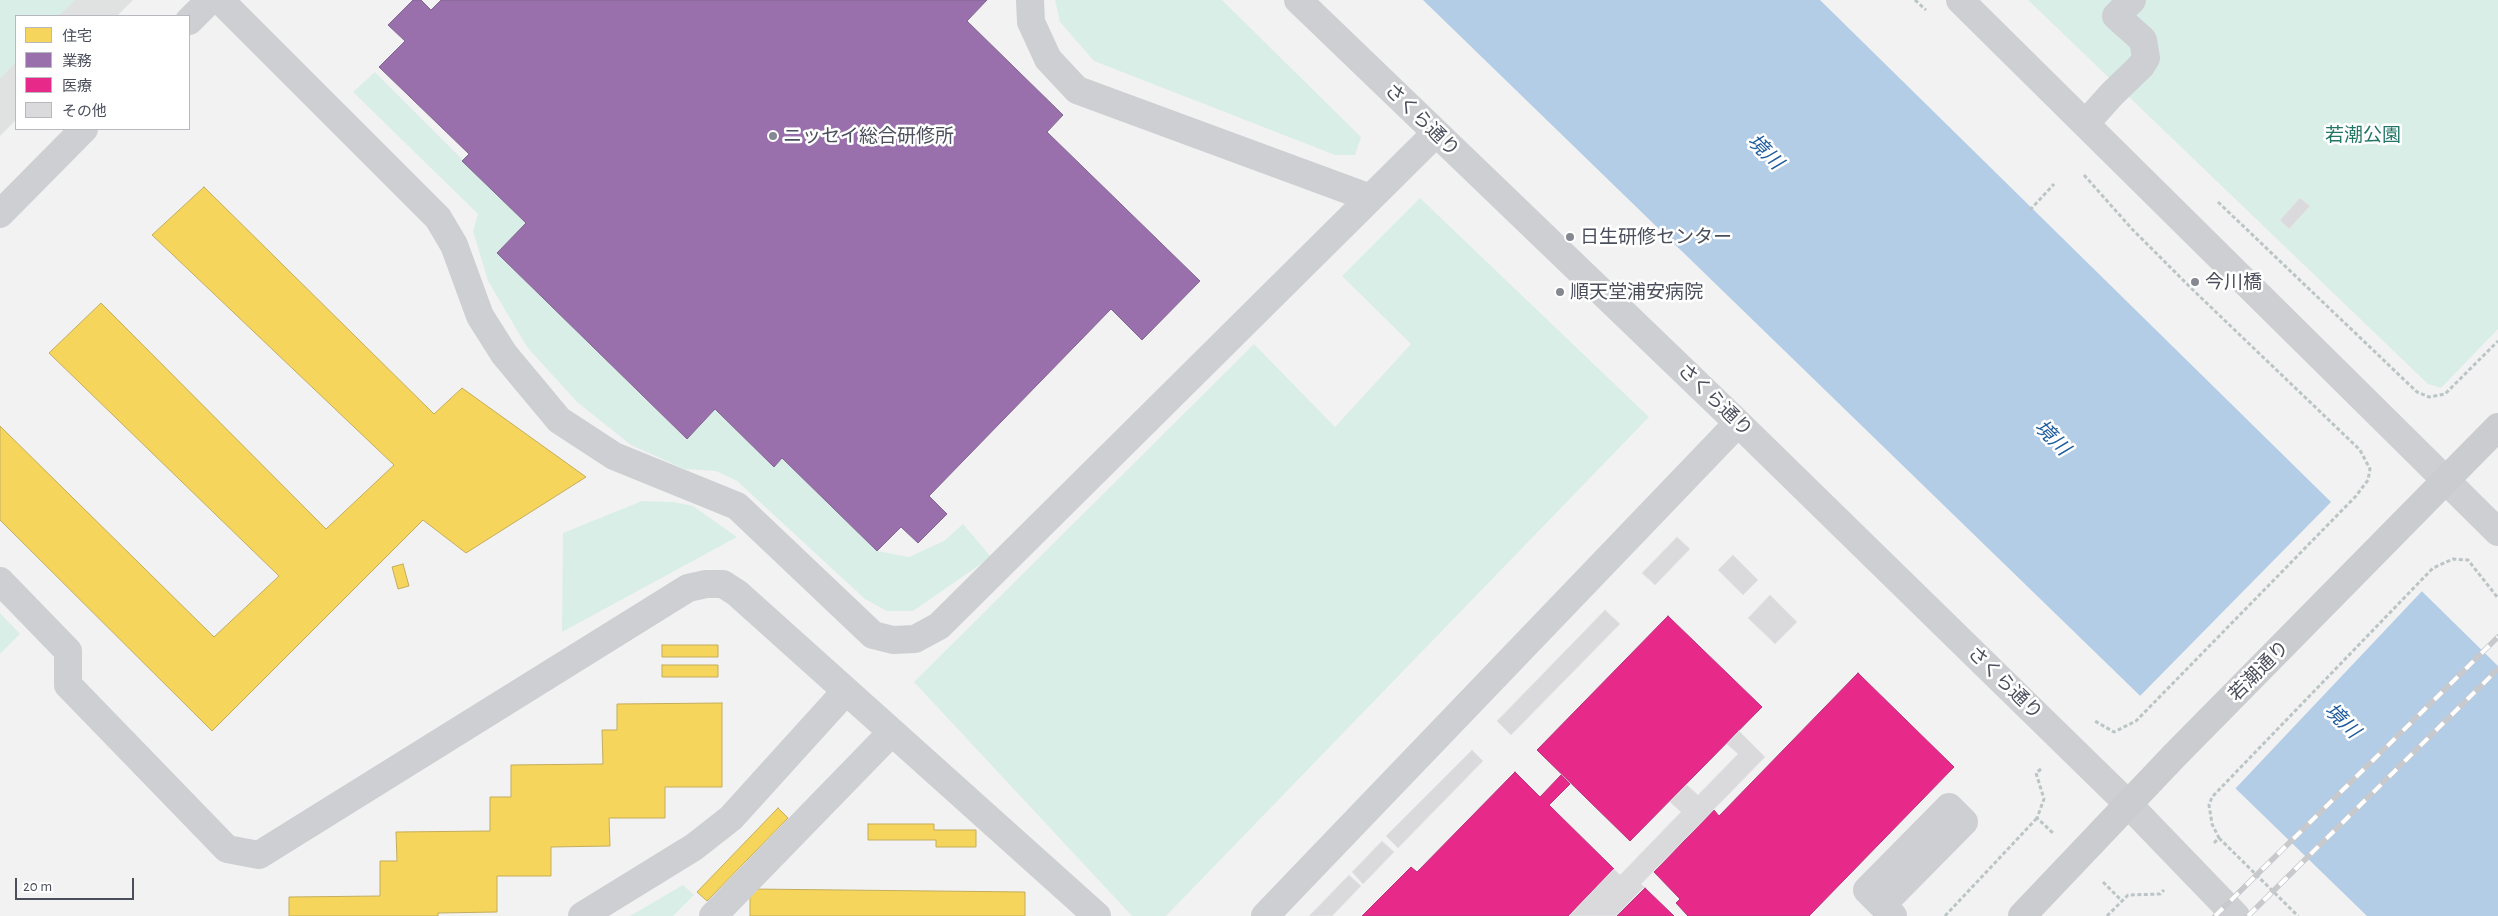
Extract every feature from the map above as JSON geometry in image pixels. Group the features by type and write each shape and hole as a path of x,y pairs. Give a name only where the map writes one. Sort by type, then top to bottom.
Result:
{"main road":[{"name":"若潮通り","path":"2022,916 2174,756 2498,428"}],"street":[{"path":"190,20 210,0"},
{"path":"220,0 438,218 454,245 480,316 504,354 559,420 614,456 737,506 873,635 893,640 915,639 939,626 1436,133"},
{"path":"1030,0 1031,22 1048,58 1078,90 1370,198"},
{"name":"さくら通り","path":"1298,0 1738,423 2068,744 2236,916"},
{"path":"1960,0 2086,122 2498,532"},
{"path":"2086,122 2141,66 2146,58 2143,40 2116,16 2132,0"},
{"path":"0,214 83,130"},
{"path":"1265,916 1738,423"},
{"path":"0,581 68,652 68,685 227,849 259,855 688,588 706,584 723,584 737,594 846,691 1096,916"},
{"path":"582,916 694,847 731,818 846,691"},
{"path":"713,916 892,732"}],"path":[{"path":"1915,0 1930,14"},
{"path":"1945,916 2037,818 2044,799 2036,773 2094,720 2114,732 2136,721 2356,496 2368,480 2370,470 2360,450 2132,229 2080,170"},
{"path":"2030,210 2054,184"},
{"path":"2215,200 2417,392 2429,397 2445,394 2498,341"},
{"path":"2298,916 2219,838 2212,824 2208,804 2212,797 2432,568 2454,559 2468,560 2498,598"},
{"path":"2037,818 2122,901"},
{"path":"2107,916 2128,895 2160,894 2219,838"}],"shaded area":[{"path":"0,0 133,0 118,15 15,15 15,121 0,136"}],"green space":[{"path":"0,0 75,0 60,15 15,15 15,63 0,79"},
{"path":"1055,0 1222,0 1361,137 1355,155 1335,155 1094,61 1060,22"},
{"name":"若潮公園","path":"2028,0 2498,0 2498,329 2441,388 2428,384"},
{"path":"375,72 526,223 497,253 686,439 715,409 774,467 782,458 877,551 909,557 944,541 963,524 991,557 913,611 887,611 865,599 737,481 716,471 684,469 631,445 577,402 527,347 488,281 473,231 478,214 353,92"},
{"path":"1420,198 1649,417 1166,916 1132,916 914,682 1254,344 1335,427 1411,344 1342,276"},
{"path":"642,501 673,502 693,506 737,537 562,632 563,533"},
{"path":"0,613 20,634 0,654"},
{"path":"683,885 694,895 673,916 630,916"}],"water":[{"name":"境川","path":"1423,0 1820,0 2498,666 2498,916 2367,916"}],"pier":[{"path":"2333,500 2424,589 2234,790 2138,698"}],"building: 住宅":[{"path":"204,187 434,414 462,388 586,477 466,553 423,520 212,731 0,520 0,426 214,637 279,576 49,353 101,303 326,529 394,465 152,235"},
{"path":"403,564 409,586 398,589 392,567"},
{"path":"662,645 718,645 718,657 662,657"},
{"path":"662,665 718,665 718,677 662,677"},
{"path":"722,703 722,787 665,787 665,818 609,818 610,846 551,847 551,876 497,876 497,912 438,913 438,916 289,916 289,897 380,896 380,861 397,861 396,832 490,831 490,797 511,797 511,765 603,764 602,730 617,730 617,704"},
{"path":"778,808 788,818 707,901 697,892"},
{"path":"868,824 934,824 934,830 976,830 976,847 936,847 936,840 868,840"},
{"path":"750,889 1025,892 1025,916 750,916"}],"building: 業務":[{"path":"413,0 421,0 431,10 441,0 987,0 967,21 1063,115 1047,132 1200,281 1142,340 1111,309 929,496 947,514 918,543 901,527 877,551 782,458 774,467 715,409 687,439 497,253 526,223 462,161 469,154 379,67 405,41 388,25"}],"building: 医療":[{"path":"1668,616 1762,707 1630,841 1537,750"},
{"path":"1858,673 1954,767 1809,916 1688,916 1676,903 1680,899 1654,872 1714,810 1719,816"},
{"path":"1515,772 1540,797 1561,775 1570,784 1549,805 1614,869 1568,916 1362,916 1411,867 1417,872"},
{"path":"1645,888 1674,916 1617,916"}],"building: その他":[{"path":"2300,198 2310,206 2289,229 2280,220"},
{"path":"1677,537 1690,549 1655,585 1642,573"},
{"path":"1733,555 1758,580 1743,595 1718,570"},
{"path":"1770,595 1797,622 1775,644 1748,618"},
{"path":"1605,610 1620,624 1511,735 1497,721"},
{"path":"1739,731 1765,757 1641,884 1644,887 1616,916 1569,916 1614,869 1620,875 1681,812 1670,802 1687,785 1698,795 1738,754 1727,744"},
{"path":"1472,750 1483,761 1398,848 1386,836"},
{"path":"1382,841 1394,852 1363,884 1352,872"},
{"path":"1349,875 1361,886 1332,916 1309,916"}],"railway":[{"path":"2215,916 2498,637"},
{"path":"2248,916 2498,669"}],"place":[{"name":"ニッセイ総合研修所","path":"773,136"},
{"name":"日生研修センター","path":"1570,237"},
{"name":"今川橋","path":"2195,282"},
{"name":"順天堂浦安病院","path":"1560,292"}]}
